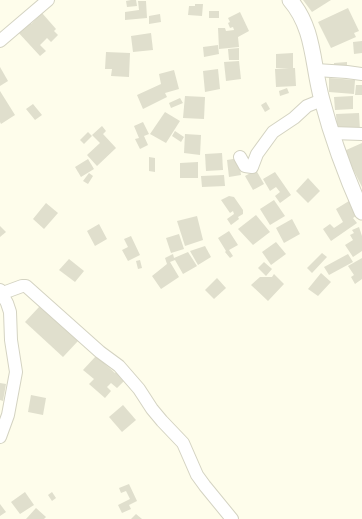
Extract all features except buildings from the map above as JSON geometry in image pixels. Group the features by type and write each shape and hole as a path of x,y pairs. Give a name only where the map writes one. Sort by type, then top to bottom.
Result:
{"main road":[{"path":"290,0 297,8 308,33 322,100 332,133 362,212"}],"street":[{"path":"0,40 48,0"},
{"path":"316,70 362,74"},
{"path":"240,157 245,166 248,168 252,167 257,154 272,132 294,118 307,106 322,100"},
{"path":"332,133 362,134"},
{"path":"0,437 8,415 16,372 11,340 10,312 1,292 26,286 100,352 119,366 139,389 162,421 183,442 197,475 232,519"}]}
